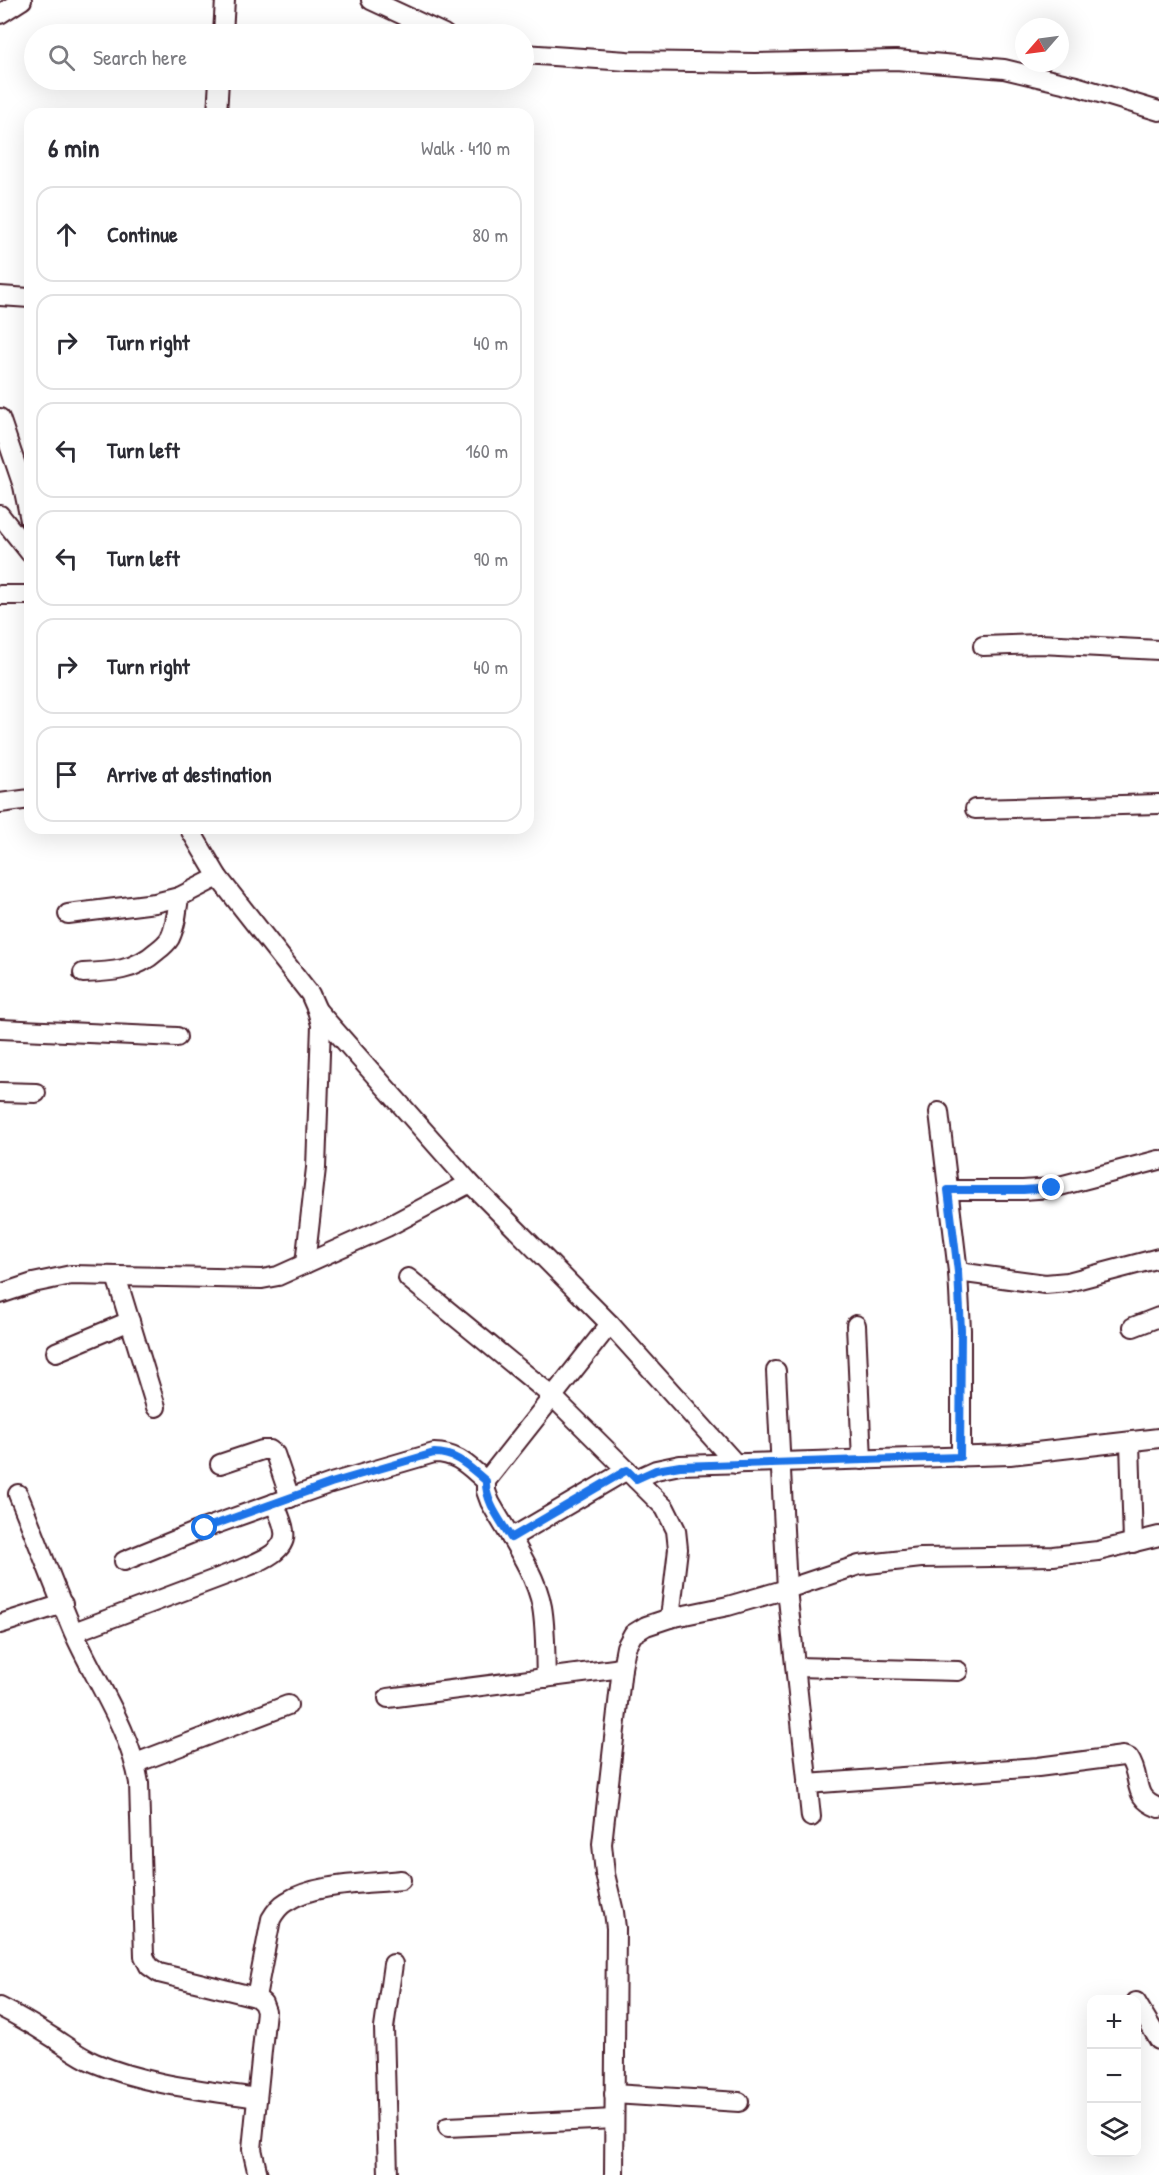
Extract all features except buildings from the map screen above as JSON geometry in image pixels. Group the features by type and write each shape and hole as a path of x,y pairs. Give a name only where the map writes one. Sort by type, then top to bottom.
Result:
{"street":[{"path":"0,14 22,0"},
{"path":"224,24 225,0"},
{"path":"371,0 423,24"},
{"path":"534,55 627,61 743,63 896,60 1004,69 1076,86 1159,111"},
{"path":"217,108 218,90"},
{"path":"0,296 24,298"},
{"path":"0,418 24,490"},
{"path":"0,514 24,545"},
{"path":"0,595 24,595"},
{"path":"983,646 1040,644 1159,650"},
{"path":"0,803 24,800"},
{"path":"975,809 1159,804"},
{"path":"193,834 218,877 296,976 318,1010 470,1183 610,1324 736,1464"},
{"path":"68,914 155,903 179,897 218,877"},
{"path":"83,973 115,972 132,967 156,953 169,940 179,897"},
{"path":"305,1264 316,1168 321,1025 318,1010"},
{"path":"0,1029 177,1037"},
{"path":"0,1092 36,1093"},
{"path":"939,1112 958,1272 961,1330 960,1457"},
{"path":"948,1190 1052,1188 1159,1160"},
{"path":"0,1294 33,1283 71,1275 262,1279 278,1276 387,1227 470,1183"},
{"path":"958,1272 1045,1284 1068,1282 1159,1258"},
{"path":"116,1276 156,1407"},
{"path":"408,1278 552,1396 665,1508 676,1530 678,1549 670,1618"},
{"path":"1133,1327 1159,1317"},
{"path":"56,1352 130,1321"},
{"path":"546,1678 542,1608 530,1574 490,1502 486,1491 486,1481 610,1324"},
{"path":"856,1325 862,1460"},
{"path":"776,1371 787,1589 811,1817"},
{"path":"511,1538 632,1475 669,1467 960,1457 1056,1451 1159,1438"},
{"path":"1130,1442 1133,1543"},
{"path":"74,1632 239,1570 265,1558 280,1547 284,1539 284,1530 275,1454 270,1450 262,1450 220,1464"},
{"path":"124,1561 282,1500 434,1453 447,1453 458,1458 486,1481"},
{"path":"18,1494 74,1632 136,1763 139,1782 142,1938 144,1956 148,1966 159,1973 256,1997 264,2003 266,2011 252,2149 258,2175"},
{"path":"614,2175 614,1912 602,1844 622,1668 626,1647 633,1634 646,1626 670,1618 728,1606 859,1565 921,1558 1053,1556 1098,1551 1159,1536"},
{"path":"0,1624 63,1604"},
{"path":"796,1667 958,1671"},
{"path":"388,1698 622,1668"},
{"path":"136,1763 288,1705"},
{"path":"807,1784 1038,1767 1123,1756 1130,1758 1134,1765 1139,1793 1147,1803 1159,1808"},
{"path":"256,1997 271,1919 286,1901 323,1889 401,1880"},
{"path":"387,2175 384,2028 393,1964"},
{"path":"0,2007 93,2063 120,2073 167,2085 257,2098"},
{"path":"1141,2009 1159,2040"},
{"path":"614,2094 739,2102"},
{"path":"448,2127 614,2119"}],"route":[{"path":"205,1528 331,1483 434,1453 447,1453 458,1458 486,1481 486,1491 490,1502 511,1538 627,1470 636,1479 656,1470 680,1466 960,1457 961,1330 958,1272 948,1190 1052,1188"}]}
